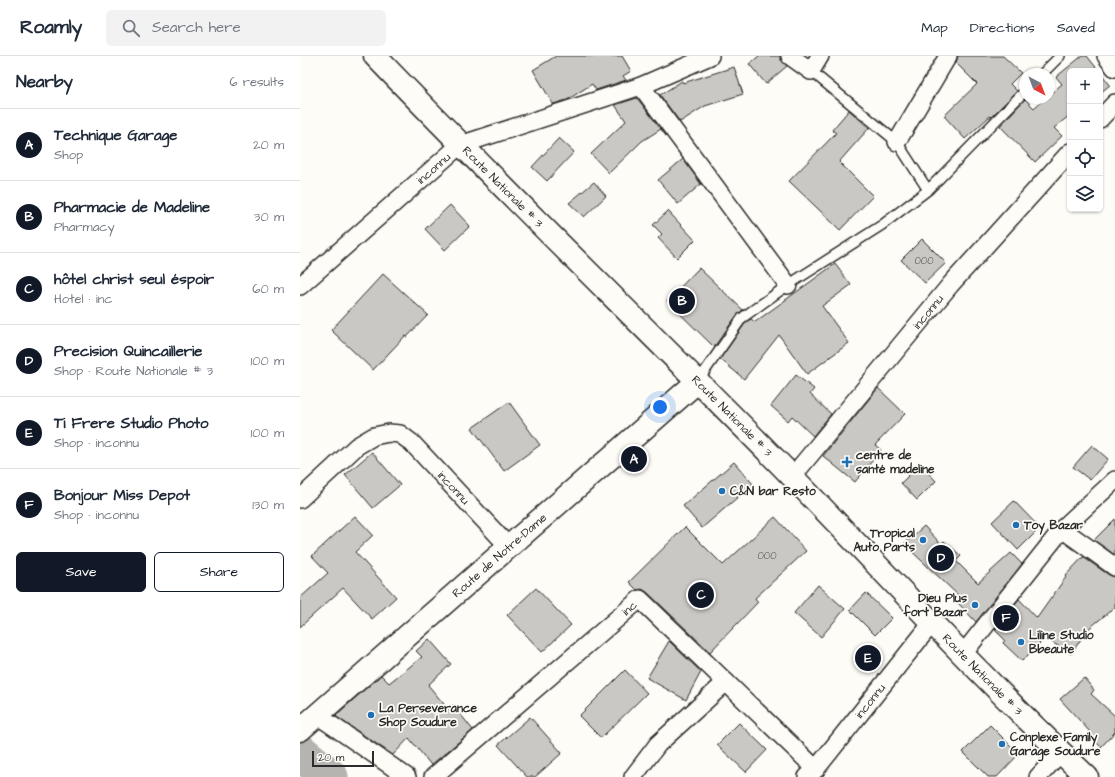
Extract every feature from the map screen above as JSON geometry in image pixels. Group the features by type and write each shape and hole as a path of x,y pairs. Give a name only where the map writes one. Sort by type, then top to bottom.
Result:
{"main road":[{"name":"Route Nationale # 3","path":"375,56 460,145 698,381 932,623 1087,777"},
{"name":"Route de Notre-Dame","path":"300,730 698,381"}],"street":[{"name":"inconnu","path":"300,286 460,145 641,86 710,56"},
{"path":"790,56 811,71 820,56"},
{"path":"897,142 948,56"},
{"path":"1106,56 1115,68"},
{"path":"641,86 788,285"},
{"path":"1103,116 1115,103"},
{"name":"inconnu","path":"792,477 951,284 1067,155"},
{"name":"inconnu","path":"300,499 363,443 374,436 389,433 400,434 412,444 509,547"},
{"path":"963,654 1062,529 1115,480"},
{"path":"1062,529 1115,567"},
{"name":"inc","path":"433,777 640,599 726,682 812,773"},
{"name":"inconnu","path":"812,773 932,623"},
{"path":"633,777 658,744 726,682"},
{"path":"317,715 406,777"},
{"path":"1038,777 1061,752"}],"lane":[{"path":"1048,68 1060,56"},
{"path":"811,71 897,142 928,190"},
{"path":"698,381 742,318 788,285 882,226 928,190 1019,97"}],"building":[{"path":"556,56 622,56 631,71 623,76 626,80 596,90 592,84 567,100 553,104 533,70"},
{"path":"759,56 779,56 787,66 766,84 749,64"},
{"path":"958,56 1003,56 1019,71 1019,75 1010,84 1017,91 991,117 990,116 965,139 944,116 977,84 956,63"},
{"path":"1082,56 1087,56 1097,68 1067,68"},
{"path":"734,67 743,94 705,106 680,122 660,95 682,81 683,83"},
{"path":"1067,68 1067,117 1054,128 1062,136 1035,162 1000,126 1020,104 1030,104 1034,108 1038,104 1055,104 1055,90 1062,84 1056,77"},
{"path":"1103,76 1110,85 1103,91"},
{"path":"637,98 661,129 642,141 609,173 591,154 626,121 615,105"},
{"path":"849,110 869,128 839,162 873,196 840,230 789,181 836,133 832,130"},
{"path":"559,138 574,152 547,181 532,167"},
{"path":"683,159 701,184 678,204 658,180"},
{"path":"594,182 606,196 584,217 569,203"},
{"path":"450,205 470,226 445,250 425,229"},
{"path":"668,211 695,240 677,258 658,238 662,234 653,225"},
{"path":"922,239 946,263 925,283 901,260"},
{"path":"835,264 851,285 822,306 849,343 807,374 779,335 744,379 720,359 746,322 751,319 755,322"},
{"path":"699,268 743,310 737,315 714,347 667,301"},
{"path":"383,274 428,315 407,337 405,336 373,370 331,330"},
{"path":"796,375 814,389 810,394 831,414 813,436 792,416 788,421 771,406"},
{"path":"878,388 905,414 875,445 881,450 855,482 823,456"},
{"path":"509,402 540,445 504,471 472,428"},
{"path":"1092,445 1108,459 1090,480 1073,467"},
{"path":"372,452 400,485 373,508 345,475"},
{"path":"734,462 753,484 702,528 683,506"},
{"path":"920,464 936,481 917,500 901,483"},
{"path":"1014,501 1040,528 1018,550 992,522"},
{"path":"355,516 373,535 355,552 396,597 372,619 343,588 300,627 300,598 328,573 312,556"},
{"path":"775,517 806,551 755,598 758,602 710,652 647,592 642,589 637,590 629,582 685,527 723,565"},
{"path":"1115,519 1115,555 1094,540"},
{"path":"924,526 941,544 944,541 961,556 956,561 978,583 1011,553 1022,564 976,622 957,602 961,598 904,544"},
{"path":"1083,557 1109,575 1115,577 1115,607 1087,630 1071,654 1045,638 1022,661 1003,643 1005,640 995,630 1019,599 1037,618 1066,577 1065,576"},
{"path":"818,585 845,609 821,637 794,613"},
{"path":"536,588 571,625 542,652 507,615"},
{"path":"866,593 892,618 875,635 850,610"},
{"path":"429,639 451,664 428,685 448,709 453,705 473,730 431,765 409,738 393,755 335,716 381,675 389,683 422,657 416,651"},
{"path":"669,641 701,672 686,700 647,678"},
{"path":"625,670 647,693 601,738 579,716"},
{"path":"1084,678 1094,690 1091,694 1115,716 1115,732 1101,747 1088,734 1090,732 1060,699"},
{"path":"530,717 562,753 535,777 527,777 498,745"},
{"path":"739,723 767,750 746,772 717,745"},
{"path":"990,725 1019,754 997,777 988,777 963,752"}],"waterway":[{"path":"300,752 330,777"}],"place":[{"name":"Pharmacie de Madeline","path":"682,301"},
{"name":"Technique Garage","path":"634,459"},
{"name":"centre de santé madeline","path":"847,462"},
{"name":"C&N bar Resto","path":"722,491"},
{"name":"Toy Bazar","path":"1016,525"},
{"name":"Tropical Auto Parts","path":"923,540"},
{"name":"Precision Quincaillerie","path":"941,558"},
{"name":"hôtel christ seul éspoir","path":"701,595"},
{"name":"Dieu Plus fort Bazar","path":"975,605"},
{"name":"Bonjour Miss Depot","path":"1006,618"},
{"name":"Liline Studio Bbeaute","path":"1021,642"},
{"name":"Ti Frere Studio Photo","path":"868,658"},
{"name":"La Perseverance Shop Soudure","path":"371,715"},
{"name":"Conplexe Family Garage Soudure","path":"1002,744"}]}
